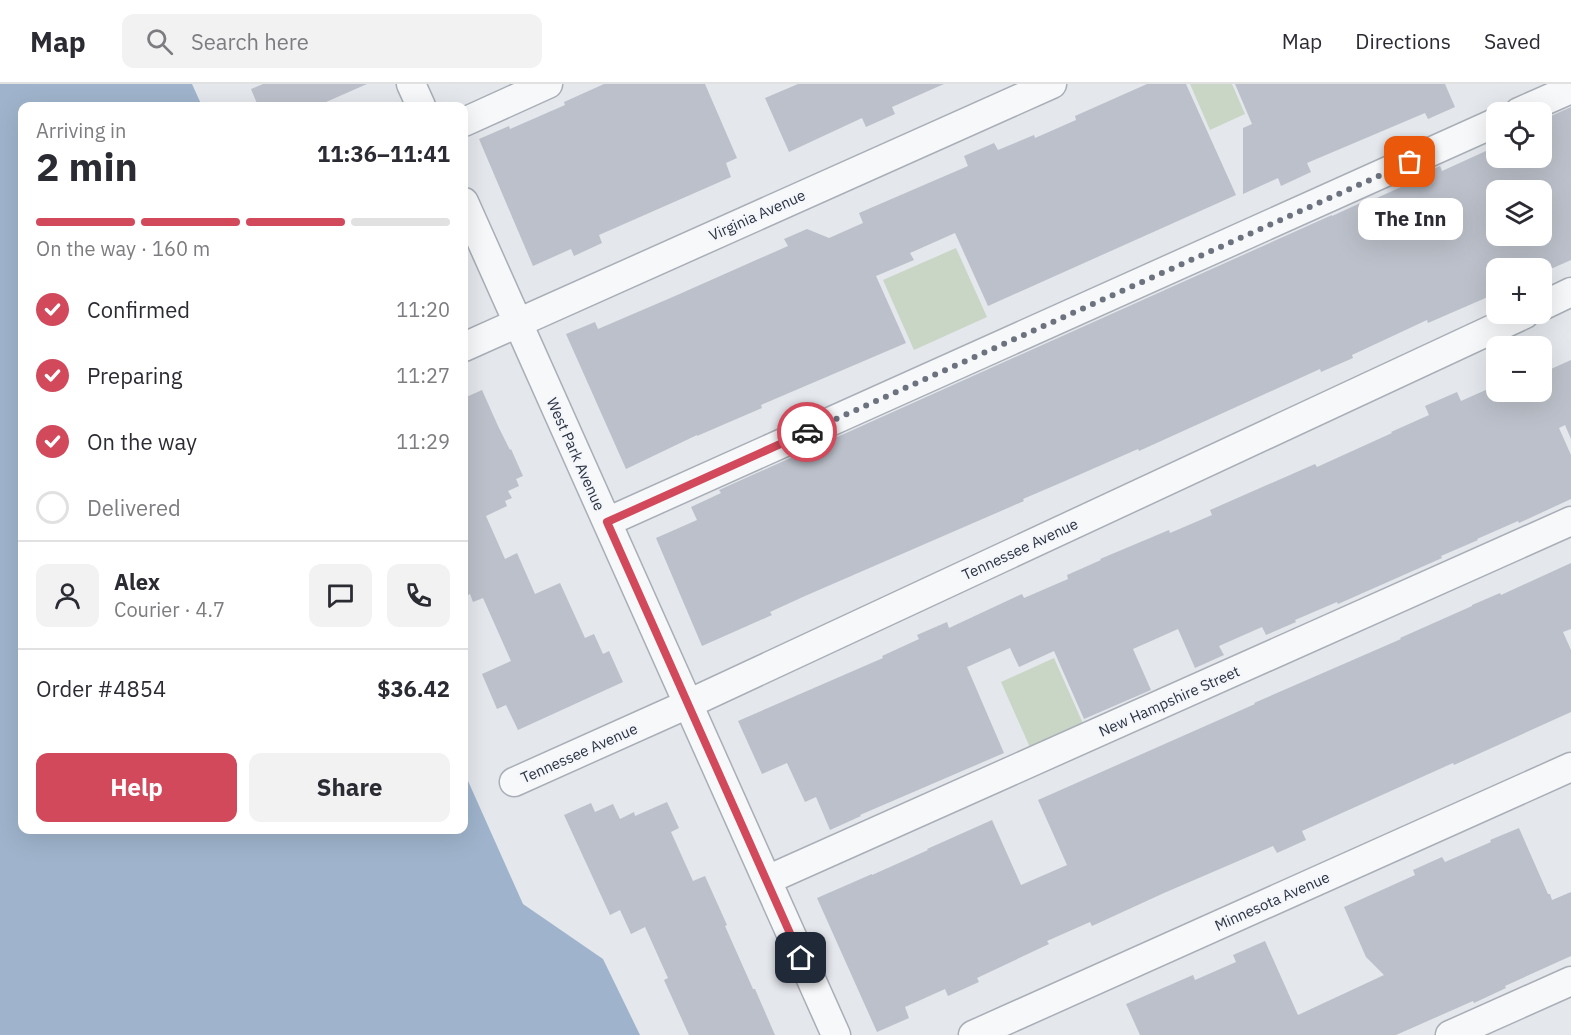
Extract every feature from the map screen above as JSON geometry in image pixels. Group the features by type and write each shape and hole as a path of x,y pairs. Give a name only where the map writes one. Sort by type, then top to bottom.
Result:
{"street":[{"path":"411,84 419,102"},
{"path":"468,120 548,84"},
{"name":"Virginia Avenue","path":"468,345 1052,84"},
{"path":"1542,102 1571,89"},
{"path":"607,522 1486,127"},
{"name":"West Park Avenue","path":"468,211 836,1035"},
{"path":"1552,301 1571,292"},
{"name":"Tennessee Avenue","path":"514,782 688,704 1504,324"},
{"name":"New Hampshire Street","path":"767,880 1571,521"},
{"name":"Minnesota Avenue","path":"973,1035 1571,767"},
{"path":"1450,1035 1571,981"}],"green space":[{"path":"1190,84 1232,84 1245,114 1210,130"},
{"path":"956,248 987,317 914,350 883,280"},
{"path":"1054,658 1085,728 1032,752 1001,682"}],"water":[{"path":"0,84 192,84 200,102 18,102 18,834 468,834 468,781 523,904 603,959 640,1035 0,1035"}],"building":[{"path":"263,84 367,84 326,102 256,102 251,89"},
{"path":"604,84 705,84 737,158 726,163 731,177 599,235 602,243 574,256 571,249 533,266 479,139 509,126 510,129 565,105 564,102"},
{"path":"798,84 944,84 892,107 895,114 866,127 862,118 789,152 765,98"},
{"path":"1147,84 1186,84 1236,195 988,306 955,233 910,253 914,260 876,276 906,343 761,405 762,408 697,435 626,469 566,334 595,322 598,329 675,296 788,246 784,239 807,229 829,238 863,223 859,213 968,166 964,156 994,143 998,150 1034,135 1035,138 1076,120 1075,116"},
{"path":"1235,84 1445,84 1455,107 1428,119 1425,113 1307,163 1311,172 1281,186 1278,178 1243,194 1243,128 1252,124"},
{"path":"1571,107 1571,260 1552,268 1552,258 1486,258 1486,298 1428,323 1427,320 1352,355 1353,358 1321,372 1320,369 1139,451 1138,449 1023,499 1024,501 770,612 772,615 702,646 656,538 697,520 691,507 721,493 719,490 1332,215 1367,200 1368,202 1440,166 1442,171 1486,151 1486,168 1552,168 1552,116"},
{"path":"1571,360 1571,439 1565,425 1559,428 1571,455 1571,499 1477,539 1441,556 1442,558 1338,604 1337,602 1295,620 1296,622 1266,635 1262,627 1219,646 1224,655 1195,668 1178,629 1133,649 1151,690 1084,719 1054,651 1019,667 1010,648 967,667 1004,753 830,830 816,797 805,802 787,763 762,774 738,721 883,658 882,656 919,639 917,635 947,622 949,628 1022,594 1024,598 1068,579 1067,575 1100,559 1212,515 1210,510 1315,464 1317,467 1392,433 1429,415 1425,406 1457,392 1461,401 1486,390 1486,402 1552,402 1552,369"},
{"path":"482,390 523,476 516,479 519,486 508,491 512,498 505,501 507,506 486,516 505,559 517,553 535,594 560,583 585,638 594,634 603,654 609,651 623,682 518,730 506,705 497,709 482,674 511,661 483,598 473,602 470,594 468,595 468,396"},
{"path":"1571,563 1571,629 1563,632 1571,650 1571,712 1302,831 1306,840 1277,853 1273,846 1092,926 1090,922 1047,941 1049,944 977,978 979,982 948,996 945,989 905,1007 909,1018 877,1032 817,898 992,820 1021,885 1067,865 1038,800 1401,639 1472,605 1500,593 1501,595"},
{"path":"667,802 679,828 671,832 693,881 705,876 727,925 725,926 775,1035 689,1035 664,980 668,978 645,927 631,934 620,910 610,915 564,815 591,803 595,812 613,804 620,819 634,812 635,816"},
{"path":"1519,828 1552,900 1571,892 1571,956 1474,1003 1473,1001 1396,1035 1140,1035 1126,1004 1193,975 1195,980 1236,962 1233,955 1265,941 1298,1015 1384,975 1366,957 1344,907 1415,875 1413,870 1442,857 1445,862"}],"way so far":[{"path":"807,432 1410,162"}],"place":[{"name":"The Inn","path":"1410,162"}],"route":[{"path":"801,958 607,522 807,432"}]}
